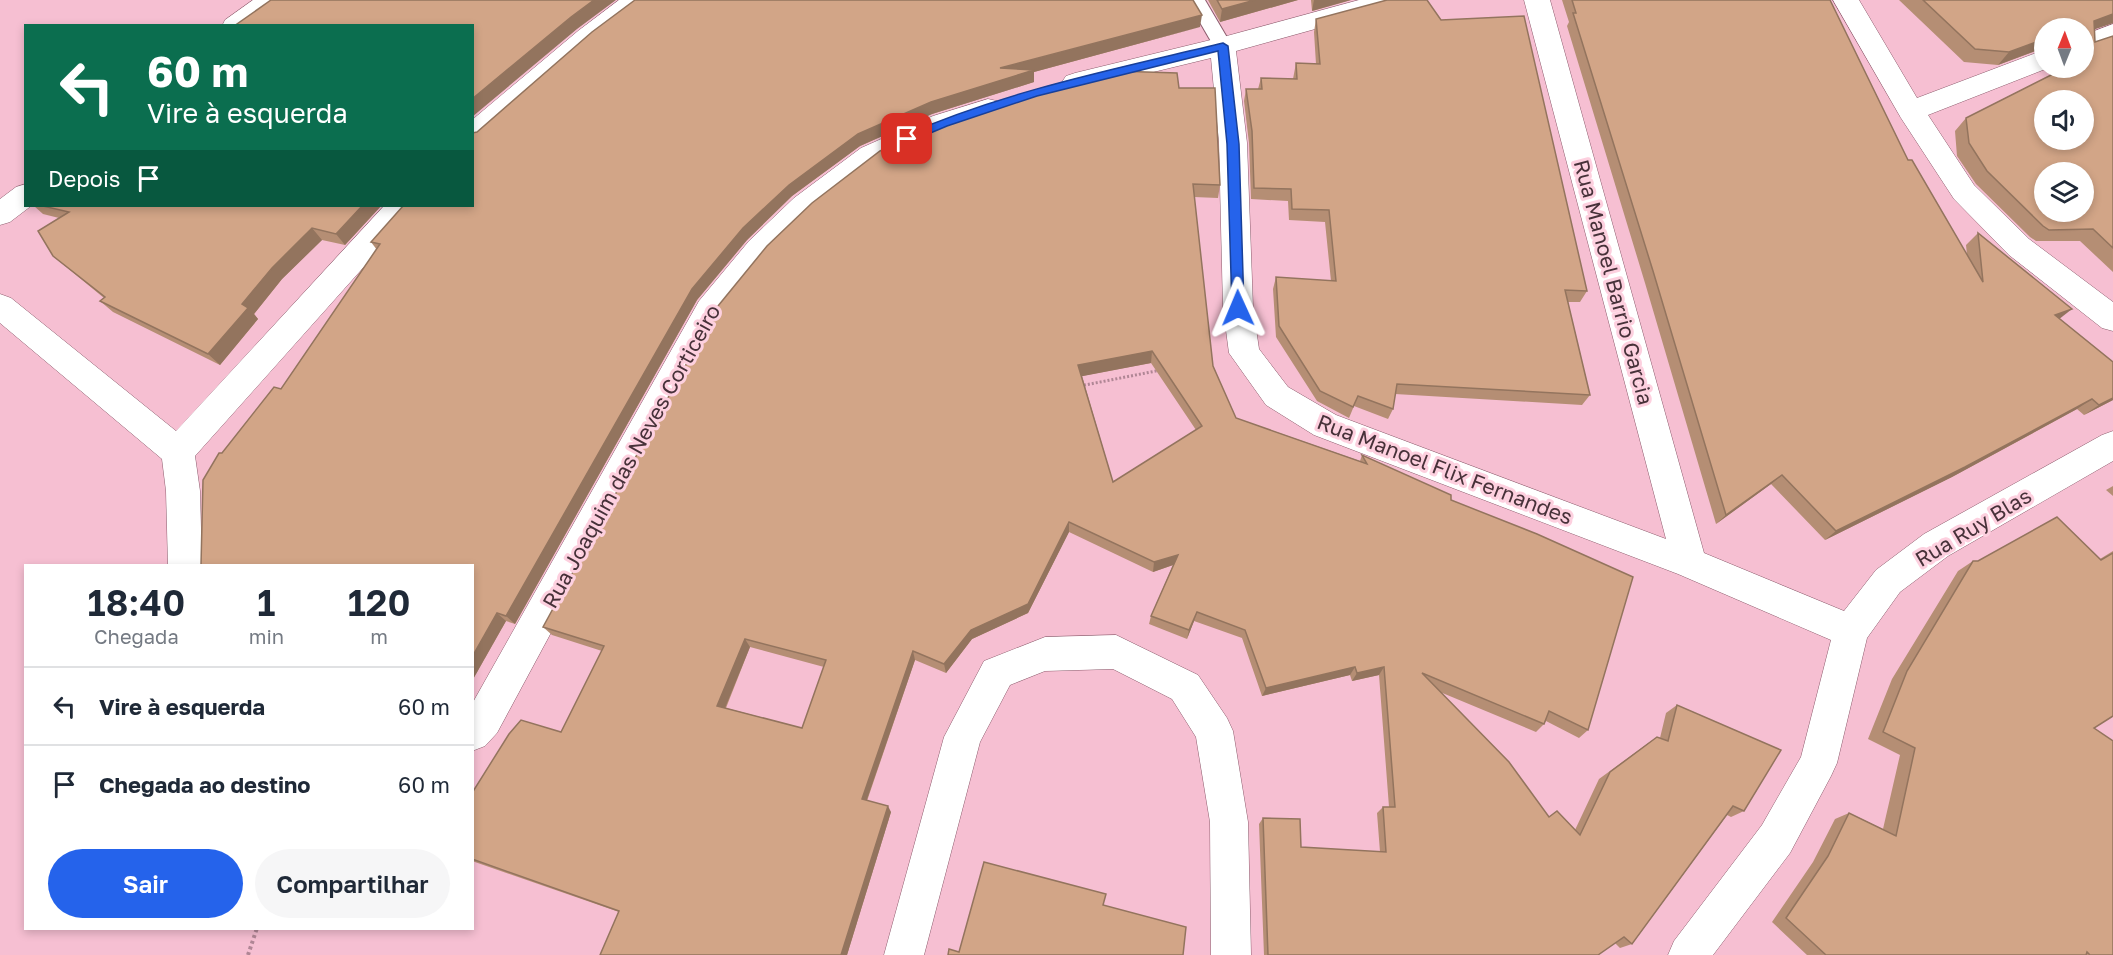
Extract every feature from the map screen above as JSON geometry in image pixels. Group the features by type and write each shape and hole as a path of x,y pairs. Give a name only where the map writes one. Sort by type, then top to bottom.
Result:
{"street":[{"path":"237,24 270,0"},
{"path":"474,133 587,37 635,0"},
{"path":"1046,90 1223,46 1389,0"},
{"name":"Rua Manoel Barrio Garcia","path":"1537,0 1690,563"},
{"path":"1845,0 1911,111 1964,192 2019,247 2113,319"},
{"path":"2094,40 2113,33"},
{"name":"Rua Manoel Flix Fernandes","path":"1223,46 1233,144 1238,308 1244,353 1277,396 1325,425 1690,563 1851,631"},
{"path":"1911,111 2034,63"},
{"name":"Rua Joaquim das Neves Corticeiro","path":"474,731 484,720 710,309 759,249 804,206 871,154 943,123 1015,99"},
{"path":"0,214 24,196"},
{"path":"178,452 400,207"},
{"path":"0,306 178,452 183,491 185,564"},
{"name":"Rua Ruy Blas","path":"1851,631 1888,581 1936,544 2113,445"},
{"path":"1688,955 1776,839 1818,763 1851,631"},
{"path":"904,955 963,737 997,674 1045,654 1116,652 1185,687 1214,731 1229,822 1231,955"}],"lane":[{"path":"1196,0 1223,46"}],"path":[{"path":"1070,388 1164,370"},
{"path":"248,955 256,930"}],"building":[{"path":"271,0 594,0 474,97 474,24 237,24"},
{"path":"635,0 1193,0 1202,15 1000,68 1034,70 931,102 858,134 789,185 743,228 692,289 506,616 497,613 474,653 474,564 201,564 203,480 219,453 222,453 274,387 281,389 380,244 371,242 402,207 474,207 474,133 592,32"},
{"path":"1217,0 1255,0 1222,9"},
{"path":"1387,0 1427,0 1441,20 1524,16 1587,291 1565,290 1590,395 1397,384 1393,409 1358,396 1353,407 1320,391 1279,326 1276,277 1336,281 1329,210 1292,209 1291,189 1254,188 1252,131 1246,89 1262,89 1261,78 1297,79 1296,63 1320,64 1316,19"},
{"path":"1572,0 1830,0 1908,160 1912,160 1983,282 1978,233 2072,309 2055,315 2113,362 2113,398 2099,405 2092,399 1965,467 1836,531 1782,475 1726,515 1573,13 1576,13"},
{"path":"1923,0 2113,0 2113,14 2094,21 2094,18 2034,18 2034,43 2009,52 1975,49"},
{"path":"2094,21 2095,42 2113,36 2113,248 2093,229 2049,230 2039,222 2094,222 2094,162 2034,162 2034,217 1987,171 1969,143 1966,118 2045,78 2094,78"},
{"path":"1115,71 1177,73 1179,88 1215,88 1220,185 1193,184 1213,366 1236,418 1367,464 1362,455 1451,495 1451,500 1537,534 1633,577 1588,730 1549,711 1544,724 1422,673 1509,762 1549,817 1557,811 1580,835 1610,772 1657,737 1668,741 1677,705 1781,750 1744,811 1733,806 1632,944 1624,937 1598,955 1268,955 1263,818 1300,819 1301,847 1386,852 1383,807 1395,807 1384,667 1357,673 1355,667 1266,688 1245,630 1197,612 1189,630 1151,616 1178,555 1154,562 1069,522 1028,604 971,630 944,664 913,651 862,799 888,806 841,955 600,955 619,911 474,860 474,790 509,734 521,720 561,732 604,646 543,627 718,306 767,246 812,203 880,151 952,119 1040,90","holes":["1152,351 1202,426 1113,482 1078,365","745,639 826,660 802,728 717,706"]},
{"path":"47,207 361,207 336,234 312,228 272,268 242,304 248,308 208,354 100,301 105,297 53,256 38,231 69,212"},
{"path":"2057,517 2101,560 2113,553 2113,716 2094,728 2113,741 2113,955 2090,955 2087,952 2086,955 1826,955 1786,918 1828,856 1849,813 1896,836 1915,748 1883,732 1907,671 1973,561 1978,561"},
{"path":"984,862 1106,894 1103,905 1186,927 1183,955 948,955 949,949 959,952"}],"route":[{"path":"907,139 943,123 1035,93 1223,46 1233,144 1238,308"}]}
